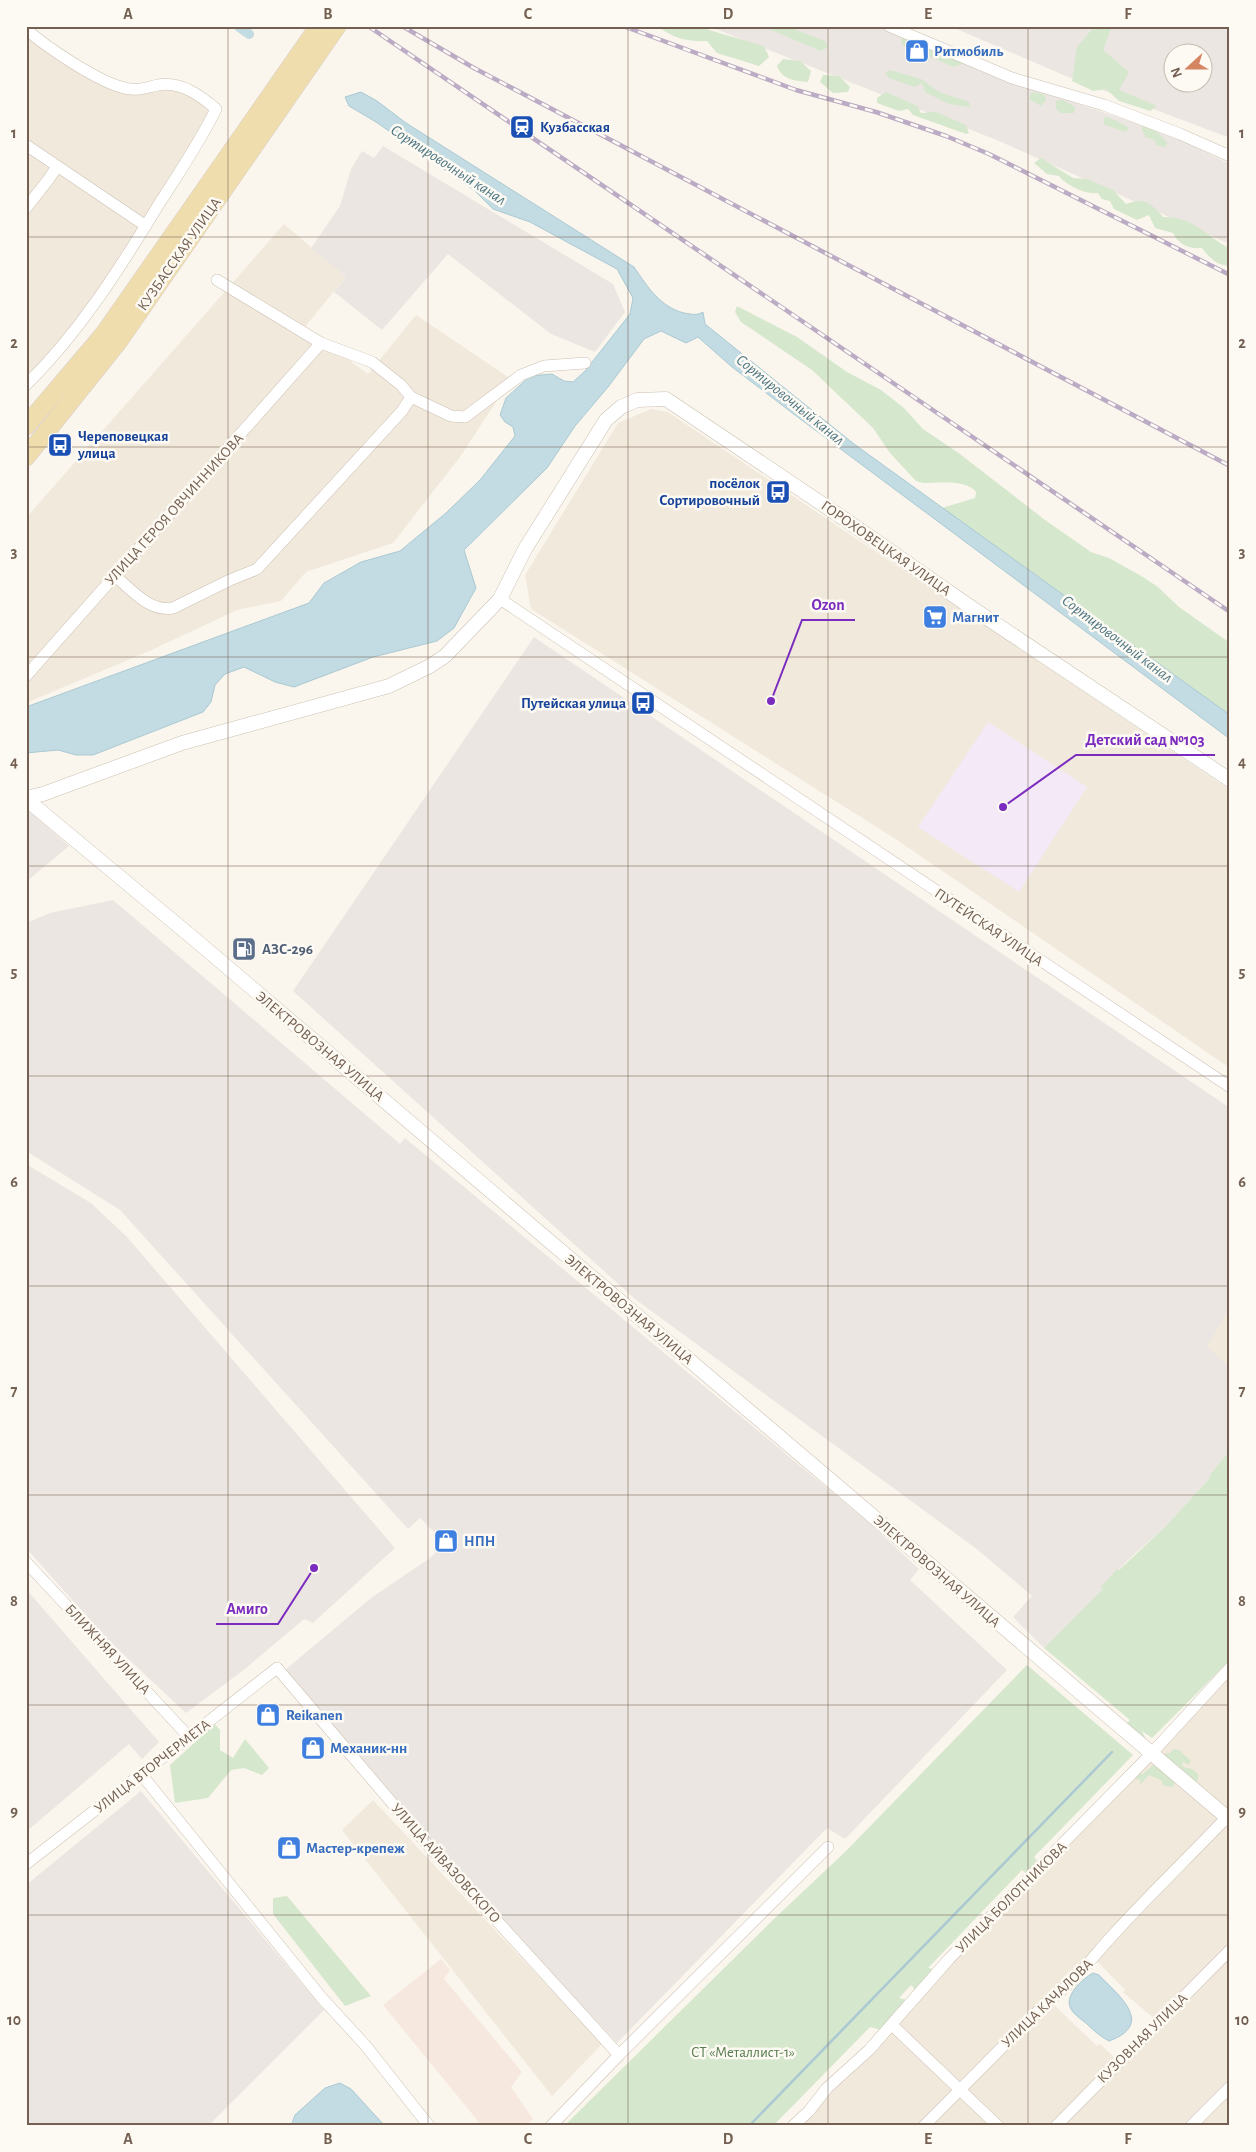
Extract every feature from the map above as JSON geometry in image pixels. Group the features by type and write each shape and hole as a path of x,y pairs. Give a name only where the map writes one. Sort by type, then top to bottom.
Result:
{"main road":[{"path":"318,36 338,26"},
{"name":"КУЗБАССКАЯ УЛИЦА","path":"26,426 104,334 318,36"},
{"name":"КУЗБАССКАЯ УЛИЦА","path":"26,457 118,342 318,36"}],"street":[{"path":"889,26 1012,78 1104,104 1230,156"},
{"path":"26,29 38,40 102,80 121,87 139,90 165,84 180,87 199,94 216,109 146,226 88,315 60,350 26,385"},
{"path":"26,146 146,226"},
{"path":"26,208 57,166"},
{"path":"216,280 321,343 372,362 401,385 411,397 451,416 465,417 521,375 544,366 586,363"},
{"name":"УЛИЦА ГЕРОЯ ОВЧИННИКОВА","path":"26,676 321,343"},
{"path":"115,576 147,603 164,610 173,608 257,569 402,411 411,397"},
{"name":"ГОРОХОВЕЦКАЯ УЛИЦА","path":"500,599 525,549 606,420 621,407 637,400 666,399 969,606 1230,780"},
{"path":"26,799 182,743 366,693 404,680 444,656 500,599"},
{"name":"ПУТЕЙСКАЯ УЛИЦА","path":"500,599 1230,1087"},
{"name":"ЭЛЕКТРОВОЗНАЯ УЛИЦА","path":"26,799 200,943 1229,1818"},
{"name":"БЛИЖНЯЯ УЛИЦА","path":"26,1562 189,1737"},
{"name":"УЛИЦА ВТОРЧЕРМЕТА","path":"26,1864 277,1668"},
{"name":"УЛИЦА АЙВАЗОВСКОГО","path":"277,1668 427,1844 619,2055"},
{"name":"УЛИЦА БОЛОТНИКОВА","path":"793,2126 809,2111 827,2088 869,2050 950,1959 1152,1754 1230,1668"},
{"path":"141,1774 321,1997 366,2046 429,2126"},
{"name":"УЛИЦА КАЧАЛОВА","path":"924,2126 1048,2000 1066,1988 1076,1978 1112,1936 1229,1818"},
{"path":"551,2126 619,2055 828,1847"},
{"name":"КУЗОВНАЯ УЛИЦА","path":"1056,2126 1230,1950"},
{"path":"892,2025 998,2126"},
{"path":"1191,2126 1230,2088"}],"shaded area":[{"path":"708,26 879,26 998,77 1168,134 1230,164 1230,254 1225,252 1227,243 999,141"},
{"path":"950,26 1230,26 1230,138 1068,77"},
{"path":"26,33 101,82 165,86 196,98 210,110 210,114 144,219 26,141"},
{"path":"383,146 613,284 625,312 595,352 551,334 448,254 382,330 334,292 346,277 311,248 340,206 351,169 362,151 374,158"},
{"path":"26,148 52,169 26,203"},
{"path":"59,175 64,175 140,228 85,313 26,380 26,211"},
{"path":"284,224 346,277 304,328 368,374 416,315 511,379 460,457 393,543 306,572 281,601 237,610 154,649 26,703 26,518"},
{"path":"651,409 668,412 1230,790 1230,1068 897,840 531,609 525,575 618,423"},
{"path":"534,637 1230,1108 1230,1305 1223,1321 1206,1347 1230,1366 1230,1450 1209,1476 1210,1478 1165,1527 1130,1558 1100,1589 1102,1590 1092,1601 1044,1648 1013,1617 1032,1596 978,1550 635,1299 293,991"},
{"path":"988,722 1087,787 1019,892 918,827"},
{"path":"26,808 69,846 26,882"},
{"path":"113,900 400,1144 405,1138 868,1522 919,1569 910,1580 1007,1670 845,1839 827,1828 617,2043 399,1808 285,1670 371,1598 430,1558 445,1543 420,1518 408,1529 120,1210 26,1151 26,923 50,913"},
{"path":"26,1164 91,1203 127,1237 395,1548 313,1623 304,1619 245,1669 186,1713 107,1639 26,1548"},
{"path":"1230,1305 1230,1366 1205,1347 1223,1321"},
{"path":"26,1589 159,1742 142,1759 129,1744 26,1832"},
{"path":"1230,1673 1230,1812 1160,1755 1159,1750"},
{"path":"1151,1761 1216,1814 1219,1820 1080,1969 959,2084 899,2027 899,2019 951,1961"},
{"path":"141,1791 324,2010 208,2126 26,2126 26,1885"},
{"path":"373,1800 602,2044 552,2096 342,1830"},
{"path":"1223,1824 1230,1826 1230,1946 1156,2020 1123,1992 1125,1990 1095,1959"},
{"path":"1230,1955 1230,2083 1187,2126 1061,2126"},
{"path":"441,1959 450,1970 444,1979 522,2072 511,2087 533,2119 526,2126 482,2126 383,2005"},
{"path":"1051,2002 1097,2046 1100,2044 1116,2059 1051,2126 1001,2126 968,2094 967,2086"},
{"path":"891,2031 954,2091 920,2126 797,2126"},
{"path":"1230,2091 1230,2126 1195,2126"},
{"path":"962,2096 994,2126 928,2126 955,2098"}],"green space":[{"path":"658,26 702,26 709,30 764,46 769,57 759,66 717,53 707,41 681,38 669,34"},
{"path":"762,26 786,26 825,41 828,47 821,51"},
{"path":"1095,26 1112,26 1103,50 1129,72 1119,90 1157,106 1150,111 1119,101 1106,89 1093,91 1072,81 1077,47"},
{"path":"906,38 964,63 954,67 902,45 901,39"},
{"path":"783,59 800,61 811,71 808,82 794,80 782,74 777,66"},
{"path":"890,70 921,79 939,92 969,102 970,107 949,104 925,92 922,83 915,87 889,78 885,73"},
{"path":"823,75 839,76 850,87 848,92 833,93 820,82"},
{"path":"886,92 917,106 921,113 936,112 966,125 969,133 966,134 913,115 908,109 899,111 877,103 877,98"},
{"path":"1032,92 1044,94 1046,100 1041,106 1029,99"},
{"path":"1063,100 1075,107 1074,113 1061,113 1056,109 1056,101"},
{"path":"1105,117 1129,128 1126,132 1105,125 1103,121"},
{"path":"1143,125 1157,132 1167,142 1166,147 1156,145 1155,140 1145,137 1142,129"},
{"path":"1041,158 1073,178 1087,179 1113,190 1126,204 1143,201 1151,205 1163,217 1191,223 1230,249 1230,266 1214,261 1202,248 1193,248 1178,241 1173,233 1155,228 1149,215 1137,220 1114,209 1110,201 1102,199 1098,193 1082,191 1066,183 1059,176 1047,174 1034,163"},
{"path":"737,306 797,337 847,372 881,390 904,408 923,429 960,454 1045,520 1091,552 1109,558 1143,577 1158,587 1179,607 1230,643 1230,715 942,508 975,498 976,492 972,488 959,483 923,483 916,481 890,453 873,428 812,370 741,322 735,312"},
{"path":"1230,1450 1230,1660 1152,1738 1142,1731 1148,1744 1145,1747 1132,1746 1117,1732 1130,1720 1044,1648 1102,1590 1100,1588 1117,1569 1119,1570 1165,1527 1210,1478 1209,1476"},
{"name":"СТ «Металлист-1»","path":"1027,1665 1133,1755 1034,1857 1039,1863 1026,1873 1022,1870 928,1968 933,1969 916,1991 911,1985 899,1998 907,2000 881,2030 870,2027 773,2126 564,2126 775,1918 846,1851"},
{"path":"215,1724 220,1730 220,1750 233,1758 245,1739 269,1768 262,1775 244,1768 231,1770 208,1798 175,1803 170,1765"},
{"path":"1173,1749 1179,1750 1191,1761 1188,1765 1184,1762 1182,1763 1183,1767 1192,1769 1198,1774 1195,1786 1186,1780 1175,1783 1172,1787 1164,1786 1161,1780 1149,1775 1140,1785 1140,1779 1137,1780 1133,1776 1139,1771 1142,1775 1153,1765 1163,1770 1158,1755 1170,1753"},
{"path":"287,1896 371,1996 345,2006 273,1914 273,1898"}],"water":[{"path":"361,92 377,101 406,123 634,267 655,295 668,306 684,313 696,314 703,312 705,324 854,444 1230,715 1230,739 799,418 732,367 698,337 686,343 661,331 644,339 608,387 575,426 547,468 464,550 476,588 454,628 437,641 373,657 294,687 275,682 244,667 225,674 215,685 211,702 203,712 93,755 76,755 58,750 26,753 26,707 309,603 324,583 361,562 400,551 446,513 480,480 515,436 513,427 505,422 500,415 506,398 530,376 552,374 564,381 573,382 585,371 630,314 633,298 617,269 530,222 493,209 474,190 376,122 349,106 345,97"},
{"path":"1093,1973 1099,1975 1123,2000 1132,2018 1130,2026 1123,2034 1109,2041 1077,2016 1070,2007 1070,1997 1073,1992 1080,1983"},
{"path":"340,2083 351,2089 385,2126 291,2126 295,2115 325,2088"}],"waterway":[{"name":"Сортировочный канал","path":"238,26 249,34"},
{"path":"749,2126 1112,1752"}],"railway":[{"path":"368,26 1230,612"},
{"path":"402,26 474,68 1230,466"},
{"path":"623,26 796,90 876,112 946,136 989,154 1230,275"}],"place":[{"name":"Ритмобиль","path":"917,51"},
{"name":"Кузбасская","path":"522,127"},
{"name":"Череповецкая улица","path":"60,445"},
{"name":"посёлок Сортировочный","path":"778,492"},
{"name":"Магнит","path":"935,617"},
{"name":"Ozon","path":"771,701"},
{"name":"Путейская улица","path":"643,703"},
{"name":"Детский сад №103","path":"1003,807"},
{"name":"АЗС-296","path":"244,949"},
{"name":"НПН","path":"446,1541"},
{"name":"Амиго","path":"314,1568"},
{"name":"Reikanen","path":"268,1715"},
{"name":"Механик-нн","path":"313,1748"},
{"name":"Мастер-крепеж","path":"289,1848"}]}
